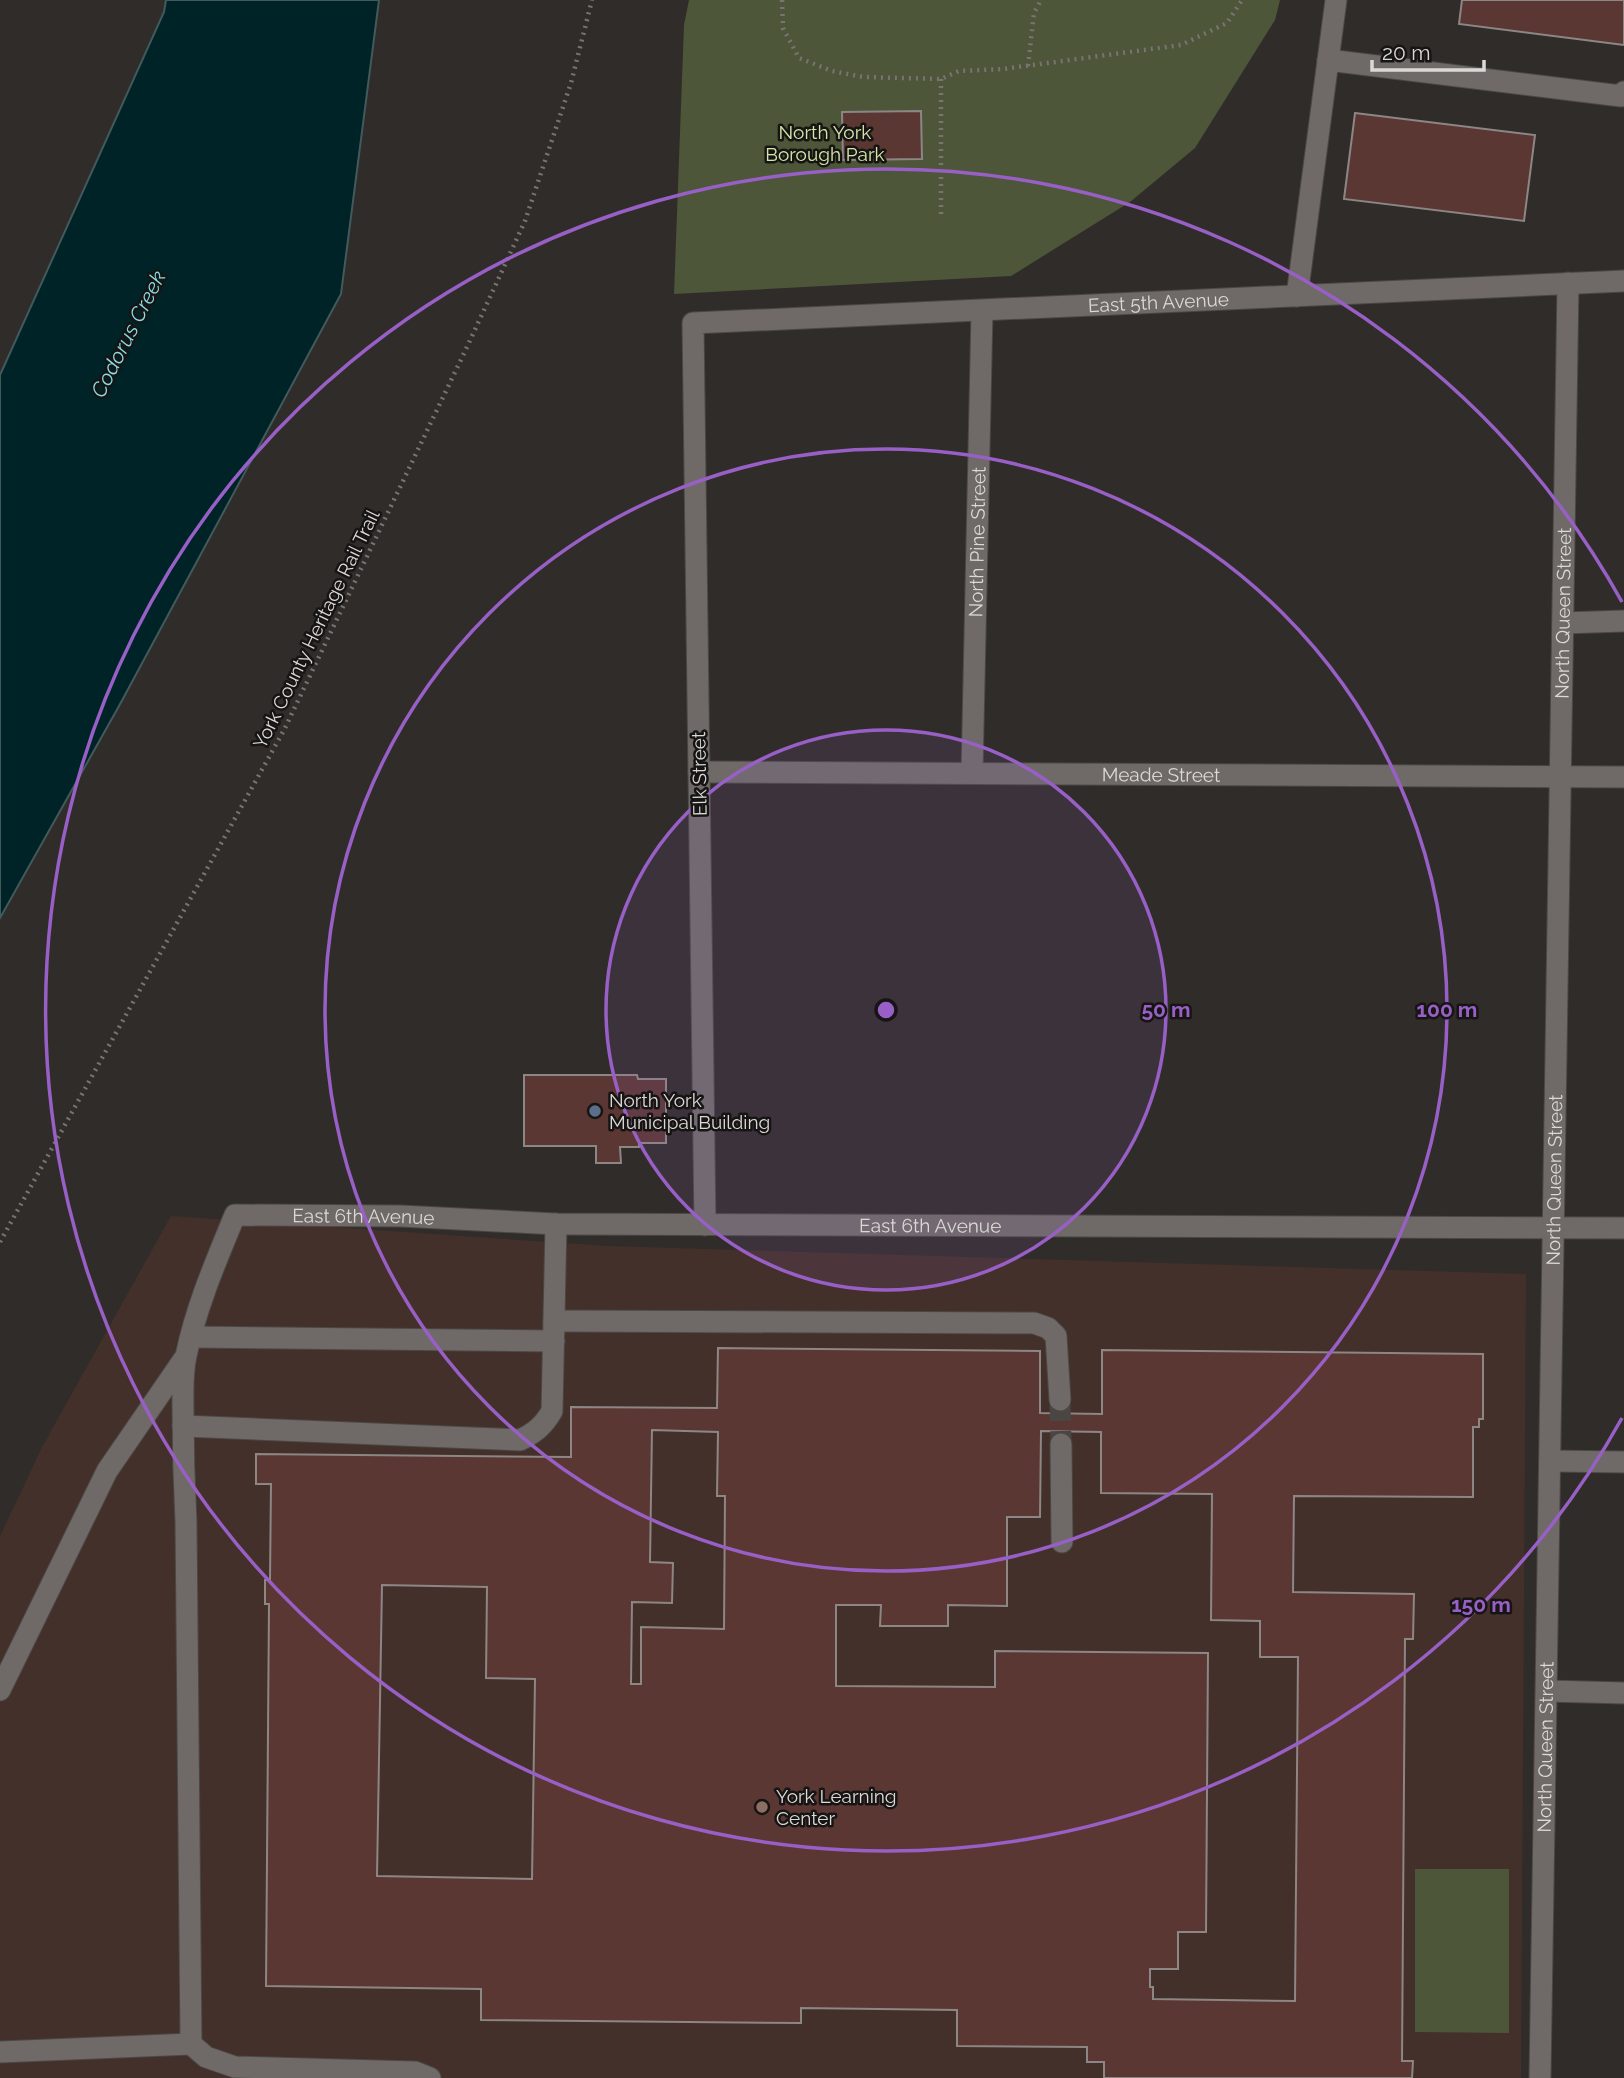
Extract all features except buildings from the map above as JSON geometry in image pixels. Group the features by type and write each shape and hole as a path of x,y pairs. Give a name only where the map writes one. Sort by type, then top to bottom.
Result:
{"street":[{"path":"1297,296 1336,0"},
{"path":"1328,60 1621,96 1624,92"},
{"name":"East 5th Avenue","path":"693,323 1624,281"},
{"name":"North Queen Street","path":"1541,2078 1568,283"},
{"name":"North Pine Street","path":"972,773 982,311"},
{"name":"Elk Street","path":"693,323 705,1225"},
{"path":"1563,623 1624,621"},
{"name":"Meade Street","path":"699,772 1624,777"},
{"name":"East 6th Avenue","path":"188,1348 210,1275 236,1215 401,1216 556,1224 1624,1228"},
{"path":"183,1426 520,1440 544,1425 552,1411 556,1224"},
{"path":"188,1348 554,1331 1034,1323 1048,1328 1056,1336 1060,1400"},
{"path":"188,1348 183,1426 187,1548 191,2044"},
{"path":"0,1690 107,1471 188,1348"},
{"path":"1061,1444 1062,1542"},
{"path":"1550,1461 1624,1462"},
{"path":"1547,1691 1624,1693"},
{"path":"0,2052 191,2044 206,2057 234,2067 415,2073 430,2078"}],"path":[{"name":"York County Heritage Rail Trail","path":"0,1242 284,730 450,384 526,220 571,83 592,0"},
{"path":"782,0 783,27 799,58 832,71 863,77 941,79 959,71 1028,66 1181,45 1227,23 1242,0"},
{"path":"1028,66 1034,13 1041,0"},
{"path":"941,79 941,217"}],"shaded area":[{"name":"York Learning Center","path":"171,1216 608,1246 1526,1274 1521,2078 0,2078 0,1536 42,1447"}],"green space":[{"name":"North York Borough Park","path":"689,0 1280,0 1275,20 1195,148 1130,202 1011,276 674,294 684,25"},
{"path":"1415,1869 1509,1869 1509,2033 1415,2032"}],"water":[{"name":"Codorus Creek","path":"166,0 379,0 341,294 119,706 0,918 0,375 164,12"}],"tunnel":[{"path":"1060,1400 1061,1444"}],"place":[{"name":"North York Municipal Building","path":"595,1111"},
{"name":"York Learning Center","path":"762,1807"}]}
